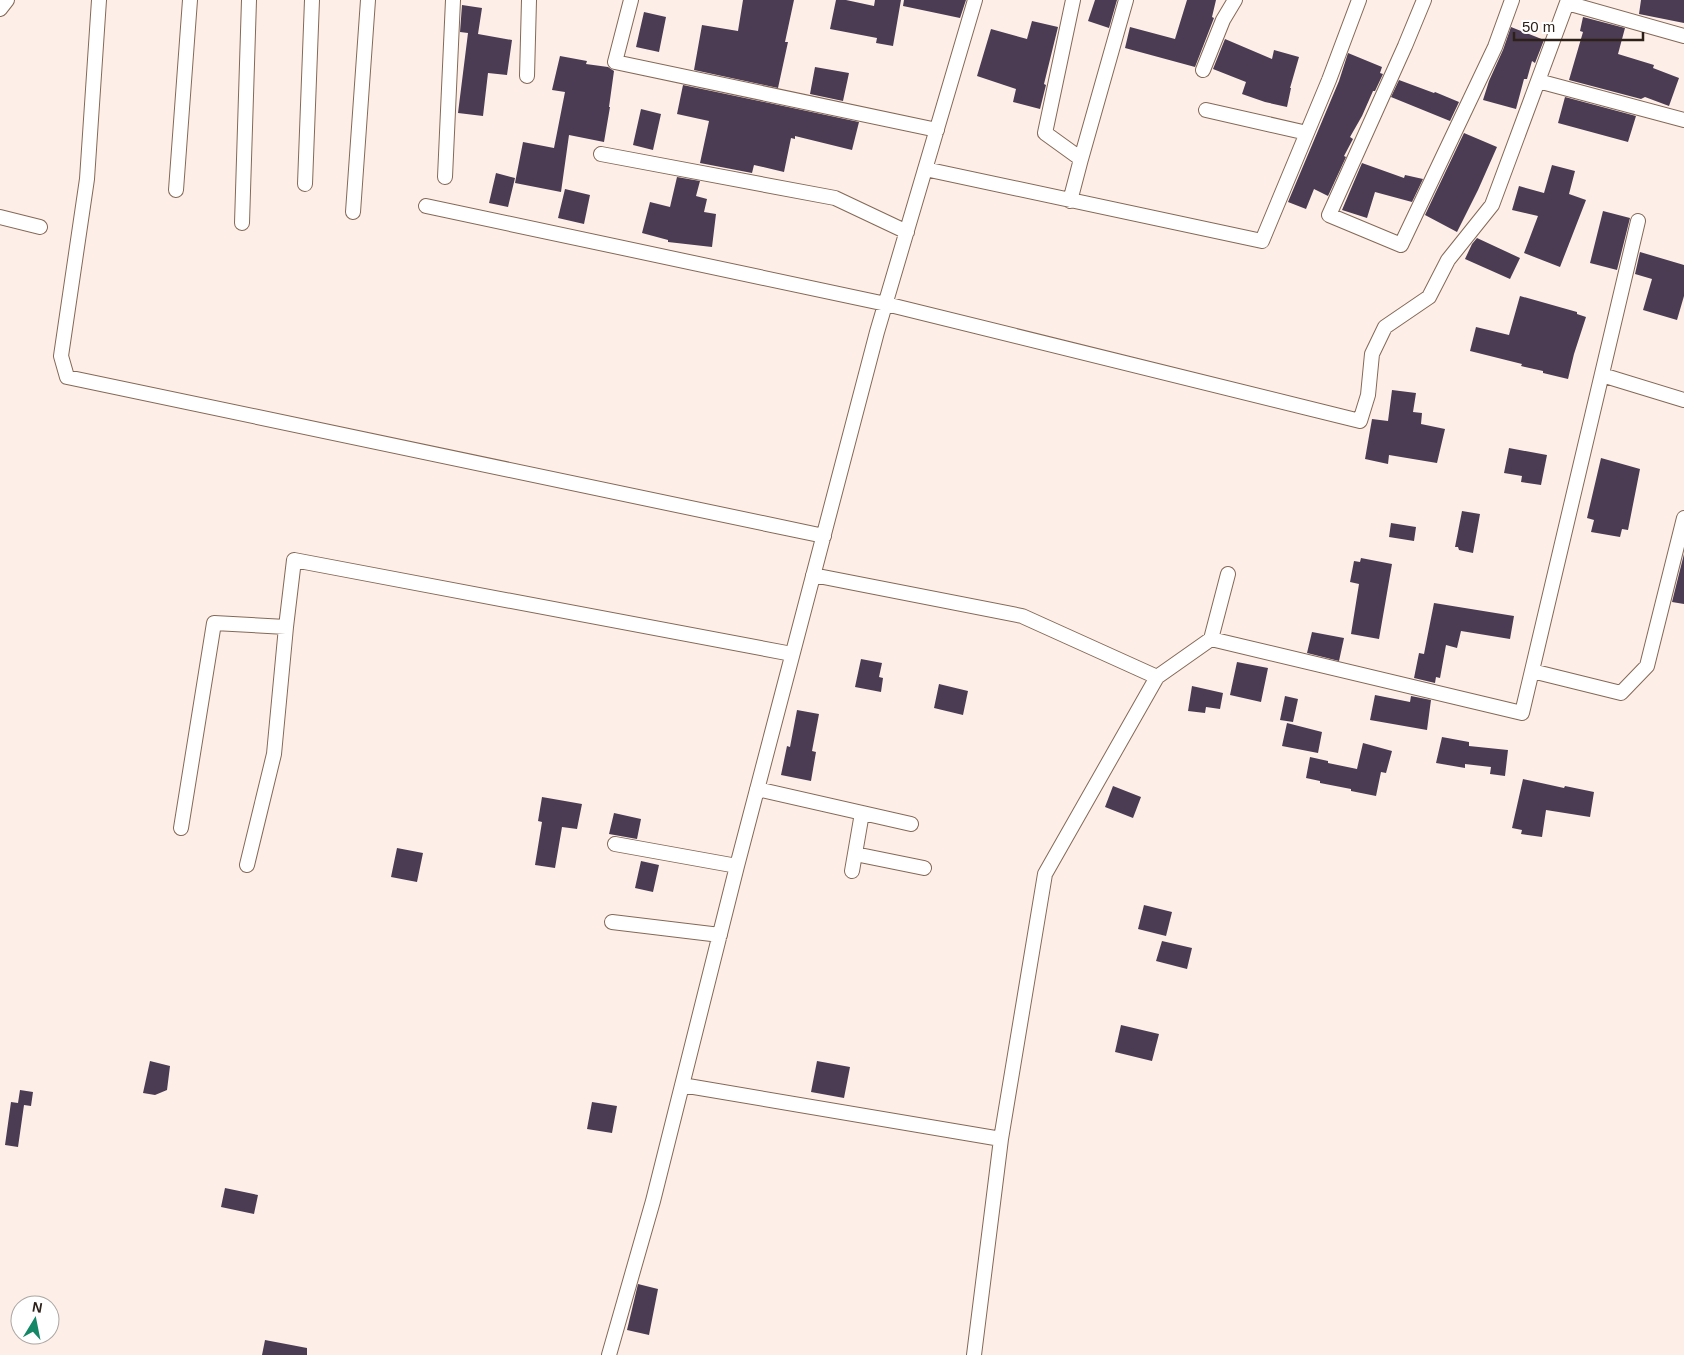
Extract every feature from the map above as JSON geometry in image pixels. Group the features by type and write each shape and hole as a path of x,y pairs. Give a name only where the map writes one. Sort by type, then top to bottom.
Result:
{"street":[{"path":"0,10 8,0"},
{"path":"99,0 87,179 61,356 67,377 824,536"},
{"path":"176,190 190,0"},
{"path":"242,223 249,0"},
{"path":"304,184 312,0"},
{"path":"353,212 368,0"},
{"path":"445,177 453,0"},
{"path":"527,76 529,0"},
{"path":"631,0 615,62 937,130"},
{"path":"609,1355 653,1201 792,654 886,304 975,0"},
{"path":"1073,0 1045,133 1081,158"},
{"path":"1070,201 1126,0"},
{"path":"1203,70 1223,20 1235,0"},
{"path":"925,169 1262,242 1359,0"},
{"path":"1424,0 1329,215 1401,245 1495,47 1512,0"},
{"path":"426,206 886,304 1360,421 1368,395 1372,354 1385,327 1429,297 1448,260 1492,205 1567,2 1684,36"},
{"path":"1538,80 1684,120"},
{"path":"1206,110 1307,133"},
{"path":"601,154 835,198 907,232"},
{"path":"0,217 40,227"},
{"path":"1211,639 1522,713 1638,221"},
{"path":"1602,376 1684,400"},
{"path":"1532,671 1621,693 1647,666 1684,518"},
{"path":"247,865 274,754 294,560 792,654"},
{"path":"974,1355 1001,1139 1045,874 1157,677 1211,639 1228,574"},
{"path":"813,575 1022,616 1157,677"},
{"path":"181,828 214,622 286,627"},
{"path":"757,789 911,824"},
{"path":"852,871 862,813"},
{"path":"615,844 737,866"},
{"path":"855,854 924,868"},
{"path":"612,922 720,935"},
{"path":"682,1085 1001,1139"}],"building":[{"path":"743,0 794,0 785,42 788,42 778,88 694,70 702,25 738,31"},
{"path":"836,0 846,0 874,6 875,0 901,0 893,46 876,43 877,38 830,29"},
{"path":"904,0 966,0 960,18 903,6"},
{"path":"1095,0 1117,0 1109,28 1088,21"},
{"path":"1187,0 1216,0 1212,17 1214,18 1195,67 1125,48 1130,27 1175,39"},
{"path":"1641,0 1684,0 1684,23 1639,14"},
{"path":"462,5 482,8 478,34 512,40 507,75 488,73 483,116 458,113 468,33 460,32"},
{"path":"644,12 666,17 659,52 636,47"},
{"path":"1583,17 1625,28 1618,54 1654,65 1653,68 1679,78 1669,106 1645,97 1641,99 1569,80 1583,32 1580,31"},
{"path":"1032,21 1058,27 1040,109 1013,102 1016,89 977,76 991,29 1027,39"},
{"path":"1511,27 1544,40 1535,63 1532,61 1527,79 1524,79 1516,109 1483,100"},
{"path":"1225,39 1272,59 1274,50 1299,57 1290,88 1287,107 1242,94 1246,82 1213,69"},
{"path":"1348,53 1382,67 1380,73 1383,74 1350,137 1353,139 1328,196 1314,189 1306,209 1288,202 1339,81"},
{"path":"560,56 587,61 586,64 608,67 614,71 604,142 569,135 561,192 515,183 523,142 554,148 565,92 552,90"},
{"path":"815,67 849,73 843,101 810,94"},
{"path":"1399,80 1459,102 1450,121 1391,97"},
{"path":"683,85 859,122 852,150 795,136 795,139 791,138 784,172 754,165 752,173 700,163 709,121 677,114"},
{"path":"1565,97 1636,116 1628,142 1558,123"},
{"path":"641,109 661,114 653,150 633,145"},
{"path":"1464,133 1497,147 1457,232 1425,215"},
{"path":"1362,163 1404,178 1405,175 1423,179 1412,202 1375,192 1367,218 1342,210"},
{"path":"1552,165 1575,171 1569,194 1586,200 1560,267 1524,253 1538,216 1512,210 1519,186 1544,193"},
{"path":"496,173 515,178 508,207 489,203"},
{"path":"677,177 700,181 696,196 707,199 704,212 716,214 712,247 668,242 668,240 642,233 650,202 670,207"},
{"path":"565,189 590,195 584,224 558,218"},
{"path":"1603,211 1630,218 1617,270 1590,263"},
{"path":"1477,238 1520,258 1510,279 1465,259"},
{"path":"1640,252 1684,265 1684,296 1677,320 1643,310 1652,279 1635,274"},
{"path":"1520,296 1577,312 1577,314 1586,317 1568,379 1521,366 1522,364 1470,351 1476,327 1509,335"},
{"path":"1392,390 1416,393 1413,412 1422,413 1421,424 1445,429 1437,463 1389,455 1388,464 1365,459 1372,419 1388,421"},
{"path":"1509,448 1547,455 1541,485 1521,482 1522,476 1504,473"},
{"path":"1601,458 1640,469 1628,530 1622,529 1620,537 1591,532 1594,520 1587,518"},
{"path":"1462,511 1480,514 1473,553 1459,550 1458,547 1455,547"},
{"path":"1391,523 1416,527 1414,541 1389,537"},
{"path":"1684,554 1684,604 1672,602"},
{"path":"1361,558 1392,564 1379,639 1351,634 1359,584 1350,582 1354,561 1360,562"},
{"path":"1434,603 1514,616 1510,639 1461,631 1457,648 1446,645 1440,678 1436,677 1435,683 1414,678 1419,653 1424,654"},
{"path":"1312,632 1344,638 1339,661 1307,653"},
{"path":"861,659 882,663 879,677 883,678 881,692 855,687"},
{"path":"1237,662 1268,668 1261,702 1230,695"},
{"path":"939,684 968,691 963,715 934,708"},
{"path":"1192,686 1223,693 1220,709 1206,707 1205,713 1188,711"},
{"path":"1375,695 1410,702 1411,696 1431,700 1427,730 1370,720"},
{"path":"1285,696 1298,699 1293,722 1280,720"},
{"path":"797,710 819,714 812,751 816,752 811,781 781,775 787,746 790,747"},
{"path":"1287,723 1322,732 1318,753 1282,746"},
{"path":"1442,737 1469,742 1469,746 1508,750 1505,776 1490,774 1491,767 1465,764 1465,768 1436,763"},
{"path":"1363,743 1392,751 1386,773 1381,772 1376,796 1306,778 1310,757 1357,769"},
{"path":"1523,779 1594,792 1590,817 1546,810 1542,837 1521,834 1522,830 1512,828"},
{"path":"1113,786 1141,797 1133,818 1105,807"},
{"path":"542,797 582,804 577,829 562,827 555,868 535,865 542,822 538,821"},
{"path":"614,813 641,819 637,839 609,834"},
{"path":"397,848 423,853 417,882 391,877"},
{"path":"641,861 659,865 653,892 635,888"},
{"path":"1144,905 1172,912 1166,936 1138,929"},
{"path":"1162,941 1192,948 1187,969 1156,961"},
{"path":"1121,1025 1159,1034 1152,1061 1115,1052"},
{"path":"150,1061 170,1066 167,1090 155,1095 143,1093"},
{"path":"817,1061 850,1067 844,1098 811,1092"},
{"path":"20,1090 33,1092 31,1106 24,1105 18,1147 5,1145 11,1102 18,1103"},
{"path":"592,1102 617,1106 612,1133 587,1129"},
{"path":"225,1188 258,1195 254,1214 221,1207"},
{"path":"638,1284 658,1289 649,1335 627,1330"},
{"path":"265,1340 307,1348 307,1355 262,1355"}]}
